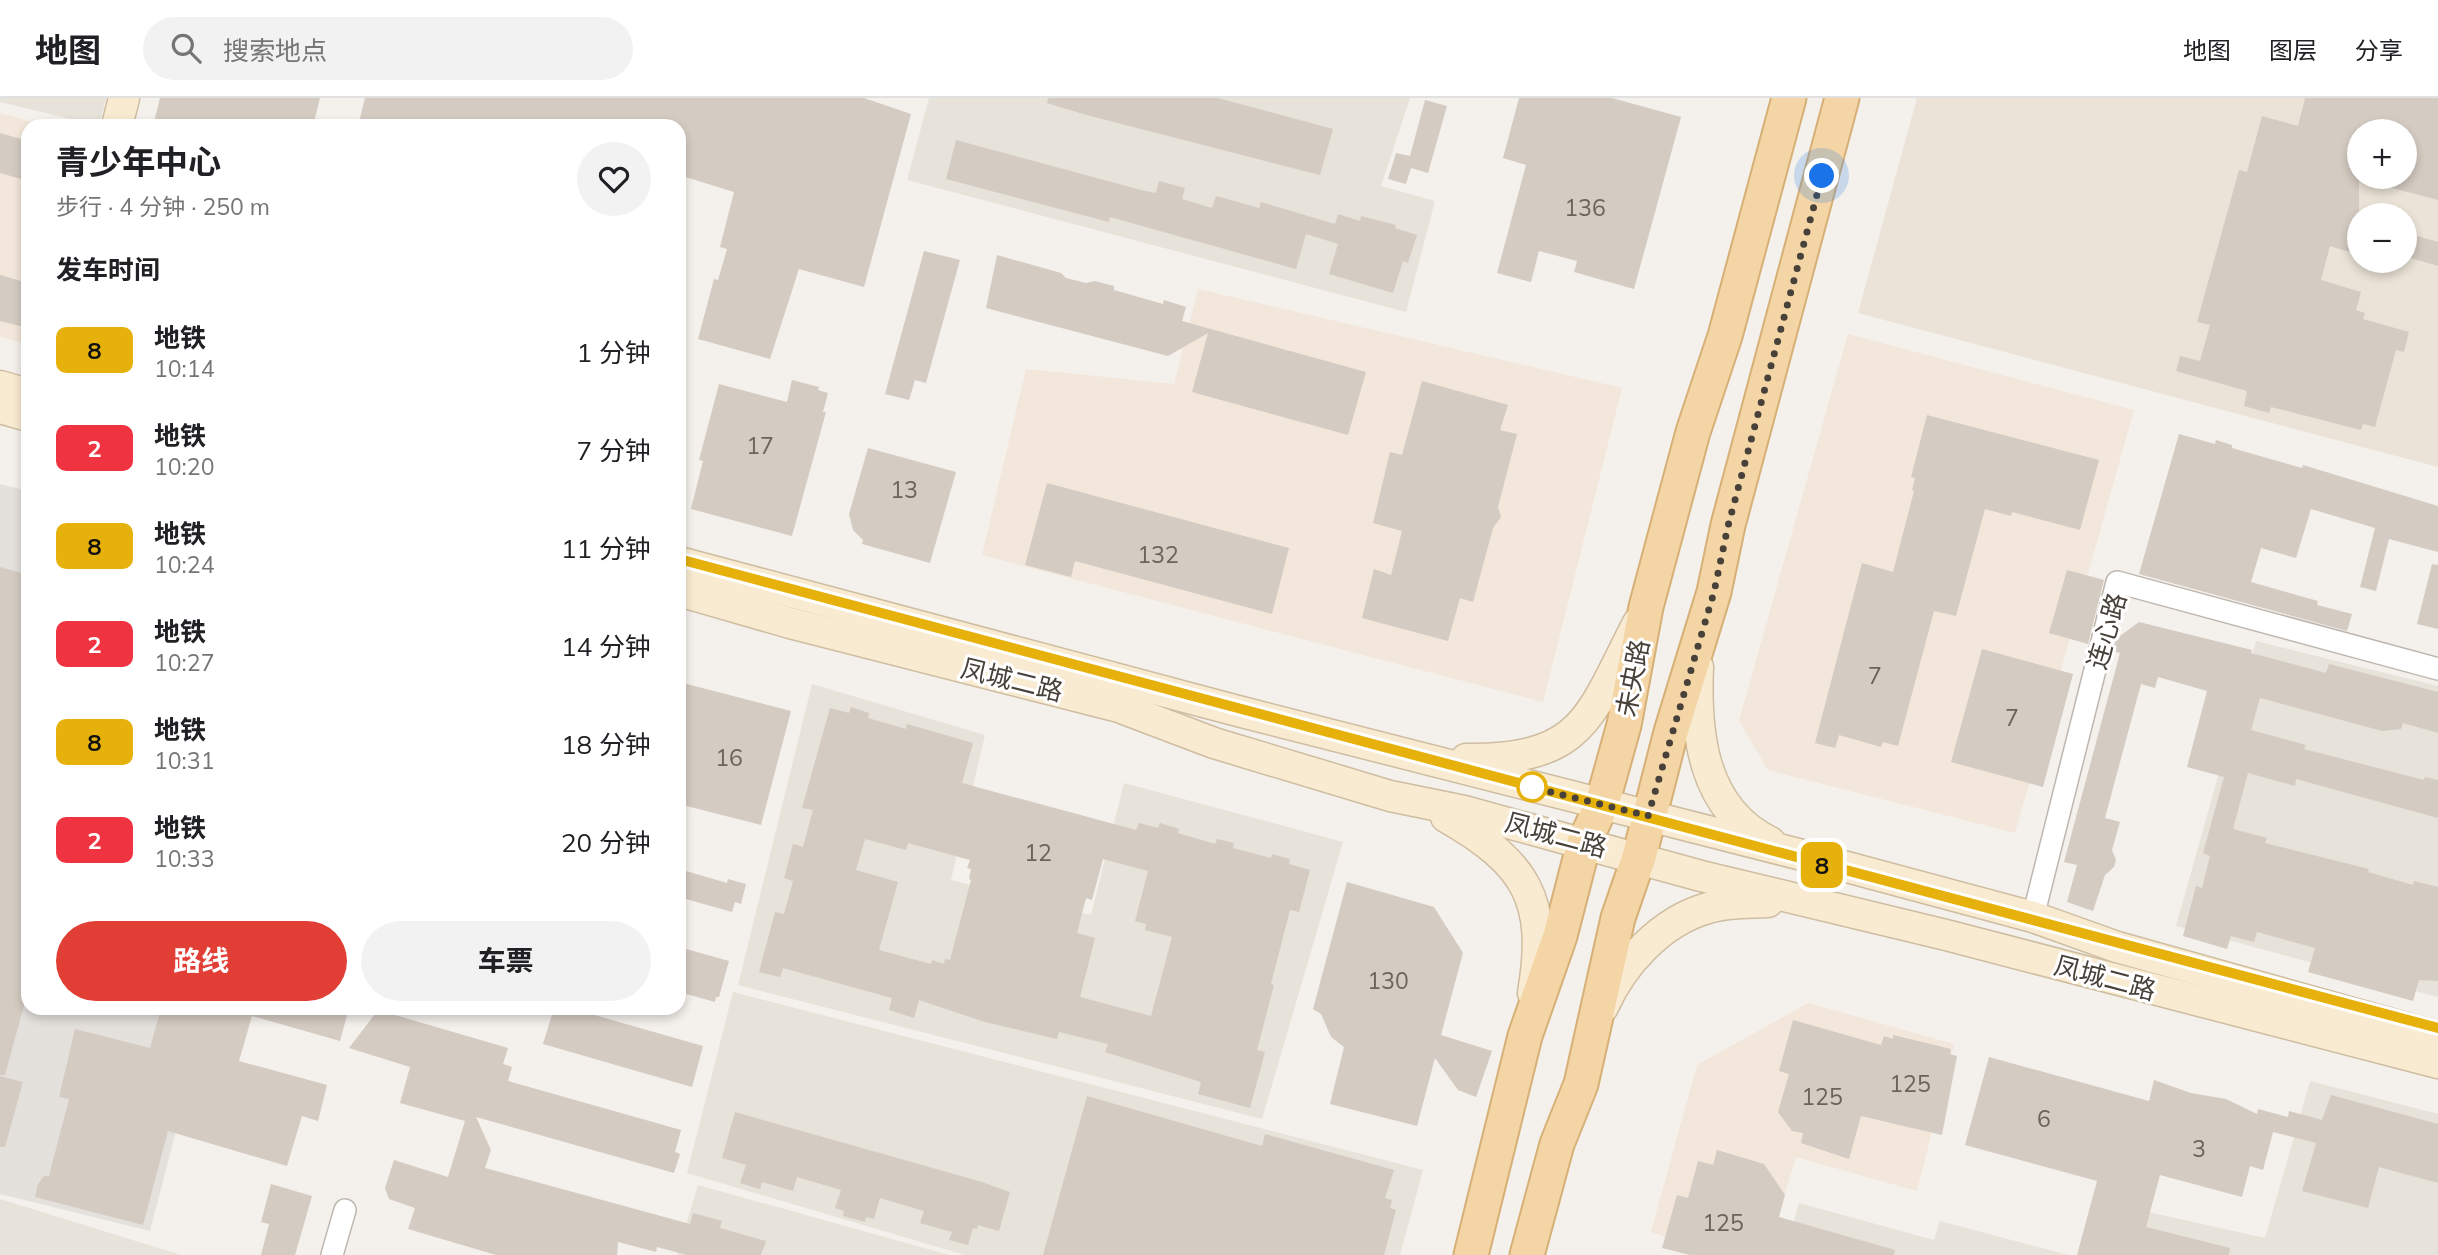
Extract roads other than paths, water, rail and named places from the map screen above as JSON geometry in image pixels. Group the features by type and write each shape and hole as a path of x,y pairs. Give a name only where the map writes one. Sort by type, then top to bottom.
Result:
{"main road":[{"path":"119,119 124,98"},
{"name":"未央路","path":"1471,1255 1525,1037 1560,936 1584,843 1602,804 1624,725 1646,607 1693,432 1726,336 1790,98"},
{"name":"未央路","path":"1527,1255 1557,1144 1581,1084 1597,1021 1600,987 1612,941 1639,857 1648,816 1699,646 1728,526 1842,98"},
{"path":"0,386 21,392"},
{"path":"0,408 21,414"},
{"name":"凤城二路","path":"686,564 2033,917 2117,947 2438,1037"},
{"name":"凤城二路","path":"686,594 1119,707 1214,743 1390,796 1639,857 1701,876 1840,909 2438,1063"},
{"path":"1395,751 1466,759 1501,759 1541,751 1570,736 1600,695 1646,607"},
{"path":"1699,646 1698,728 1706,768 1730,810 1743,824 1768,841 1806,856"},
{"path":"1390,796 1442,815 1477,835 1497,849 1521,880 1536,919 1538,939 1525,1037"},
{"path":"1597,1021 1618,980 1636,956 1652,940 1688,916 1730,903 1767,902 1840,909"}],"street":[{"name":"连心路","path":"2033,917 2117,582 2438,669"},
{"path":"332,1255 345,1210"}],"metro line":[{"name":"8","path":"686,561 2438,1028"}]}
